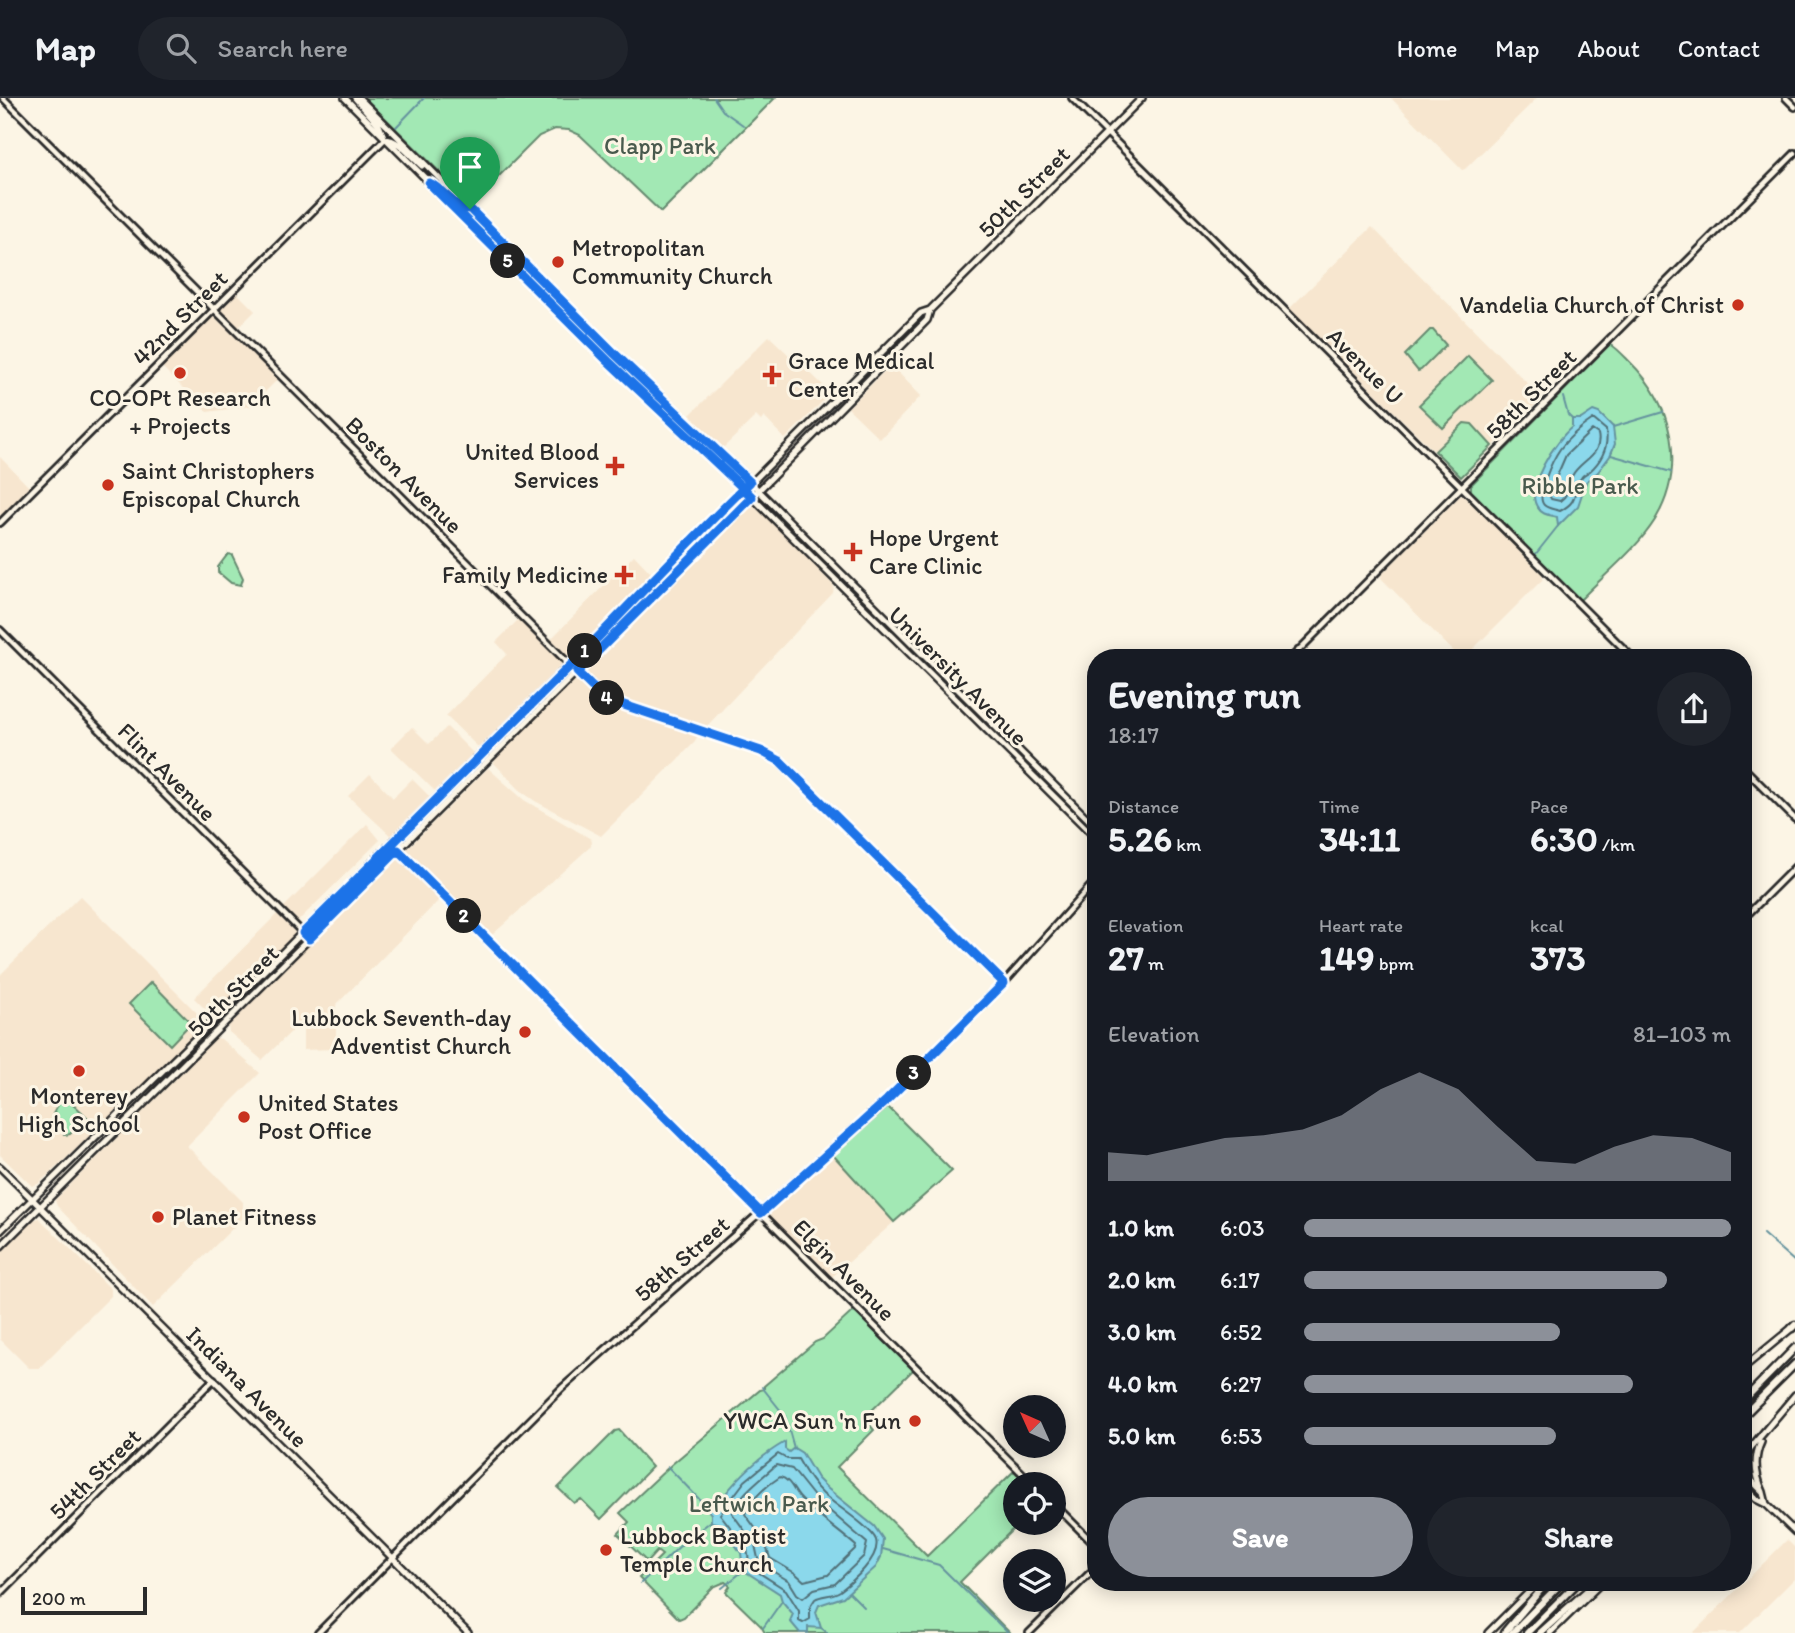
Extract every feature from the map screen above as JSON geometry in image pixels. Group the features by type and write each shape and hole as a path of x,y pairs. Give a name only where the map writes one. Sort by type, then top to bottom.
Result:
{"highway":[{"path":"1752,1392 1795,1348"},
{"path":"1752,1407 1795,1364"},
{"path":"1504,1633 1539,1591"},
{"path":"1511,1633 1553,1591"},
{"path":"1527,1633 1569,1591"},
{"path":"1540,1633 1589,1591"}],"main road":[{"name":"University Avenue","path":"345,98 608,361 743,488 1087,829"},
{"name":"University Avenue","path":"357,98 759,490 1087,818"},
{"path":"357,98 379,125 385,139 397,143 415,161 436,176"},
{"name":"50th Street","path":"0,1231 570,666 743,488 921,313 930,310 1142,98"},
{"path":"429,183 439,188 462,209 470,209"},
{"name":"50th Street","path":"0,1247 759,490 927,320 930,310"},
{"path":"608,361 654,397 661,397"},
{"path":"690,437 696,430"},
{"name":"Indiana Avenue","path":"0,1167 468,1633"},
{"path":"1752,1361 1794,1326"},
{"path":"1752,1448 1795,1395"},
{"path":"1766,1430 1755,1459 1766,1504"},
{"path":"1752,1481 1763,1492"},
{"path":"1752,1495 1766,1504 1795,1532"},
{"path":"1488,1633 1530,1591"},
{"path":"1550,1633 1590,1591"}],"street":[{"name":"Boston Avenue","path":"3,98 592,687 615,702 761,751 780,761 1004,983"},
{"name":"Avenue U","path":"1072,98 1624,649"},
{"path":"1786,98 1795,107"},
{"name":"42nd Street","path":"0,523 385,139"},
{"name":"58th Street","path":"1300,649 1795,153"},
{"name":"Flint Avenue","path":"0,630 309,939"},
{"path":"1752,776 1795,819"},
{"name":"Elgin Avenue","path":"391,844 1021,1472"},
{"path":"1752,910 1795,867"},
{"name":"58th Street","path":"318,1633 562,1388 887,1100 1004,983 1087,890"},
{"name":"54th Street","path":"0,1594 214,1379"},
{"path":"1066,1516 1087,1537"},
{"path":"1029,1633 1087,1576"}],"shaded area":[{"path":"1391,98 1537,98 1462,170"},
{"path":"1372,227 1542,398 1461,477 1289,309"},
{"path":"236,292 255,311 237,329 218,310"},
{"path":"213,315 278,379 251,406 207,412 161,366"},
{"name":"Grace Medical Center","path":"769,336 831,393 785,439 764,417 761,421 756,416 723,448 690,415"},
{"path":"891,365 921,396 880,439 848,408"},
{"path":"0,457 30,488 0,518"},
{"path":"1460,496 1464,496 1542,574 1543,579 1473,649 1451,649 1381,578"},
{"path":"750,505 754,505 834,586 833,593 706,727 620,700 599,688 585,675 585,669"},
{"path":"634,555 652,577 571,659 567,659 549,641"},
{"path":"519,619 563,666 479,748 446,716 507,654 496,642"},
{"path":"576,679 614,706 694,733 697,737 601,836 535,801 522,792 494,763"},
{"path":"412,727 429,744 447,727 473,753 473,757 438,791 391,748"},
{"path":"488,768 524,800 592,842 590,847 492,935 407,854 406,850"},
{"path":"370,774 393,798 412,779 430,797 392,837 348,796"},
{"path":"367,824 380,840 297,922 283,908"},
{"path":"396,858 402,860 441,898 336,1005 336,1049 303,1050 303,1024 299,1024 262,1060 229,1032 228,1026"},
{"name":"Monterey High School","path":"80,896 204,1020 205,1025 112,1116 38,1184 32,1186 0,1155 0,975"},
{"path":"277,914 295,935 217,1014 211,1015 194,998"},
{"path":"216,1038 221,1039 260,1073 187,1146 243,1202 243,1218 153,1307 57,1206 55,1200"},
{"path":"833,1155 894,1222 832,1277 770,1216 769,1211"},
{"path":"39,1218 111,1289 111,1296 39,1368 29,1368 0,1339 0,1252 33,1220"},
{"path":"1787,1540 1795,1548 1795,1578 1740,1633 1693,1633 1735,1591 1752,1591 1752,1575"}],"green space":[{"name":"Clapp Park","path":"365,98 775,98 661,212 580,135 569,130 555,129 539,136 470,202"},
{"path":"1430,330 1446,345 1418,371 1405,355"},
{"name":"Ribble Park","path":"1610,344 1644,378 1665,416 1672,458 1670,479 1665,500 1647,531 1620,561 1578,599 1471,491 1471,485"},
{"path":"1468,356 1492,380 1443,428 1419,405"},
{"path":"1464,423 1472,424 1492,446 1461,477 1435,451"},
{"path":"228,554 232,555 243,578 241,585 231,583 218,572 218,567"},
{"path":"151,982 191,1023 170,1045 129,1004"},
{"path":"68,1099 87,1117 70,1134 65,1135 55,1126 53,1114 59,1103"},
{"path":"888,1107 952,1171 894,1222 833,1155"},
{"name":"Leftwich Park","path":"852,1312 856,1313 913,1370 864,1418 874,1430 837,1467 927,1556 1003,1482 1003,1535 1007,1535 960,1582 1010,1633 765,1633 726,1592 730,1586 725,1582 713,1587 679,1619 639,1578 662,1555 657,1551 647,1562 618,1534 629,1522 620,1513 671,1465 764,1389 764,1386 815,1342 823,1339"},
{"path":"619,1430 652,1467 601,1519 581,1499 574,1503 558,1488"}],"water":[{"path":"1593,411 1599,413 1613,427 1615,444 1598,472 1586,482 1578,506 1558,526 1557,517 1542,512 1534,500 1538,477 1550,453 1572,427 1572,419 1581,419"},
{"path":"785,1442 785,1449 789,1452 794,1448 802,1453 817,1478 874,1526 883,1539 881,1557 876,1567 843,1597 819,1605 816,1612 821,1628 808,1627 808,1633 800,1633 790,1621 793,1614 782,1601 780,1594 743,1570 741,1553 720,1524 711,1522 711,1514 704,1505 717,1505 747,1470"}],"waterway":[{"path":"396,127 424,98"},
{"path":"714,98 723,111 743,125"},
{"path":"1563,397 1568,415 1572,419"},
{"path":"1613,427 1663,412"},
{"path":"1611,455 1671,472"},
{"path":"1535,555 1558,526"},
{"path":"1763,1234 1795,1262"},
{"path":"762,1387 785,1416 794,1448"},
{"path":"668,1467 704,1504"},
{"path":"641,1583 683,1543 710,1522"},
{"path":"883,1549 939,1565 1008,1633"},
{"path":"722,1588 743,1571"},
{"path":"849,1592 864,1607"},
{"path":"763,1628 782,1601"},
{"path":"821,1628 828,1633"}],"place":[{"name":"Metropolitan Community Church","path":"558,262"},
{"name":"Vandelia Church of Christ","path":"1738,305"},
{"name":"CO-OPt Research + Projects","path":"180,373"},
{"name":"Grace Medical Center","path":"772,375"},
{"name":"United Blood Services","path":"615,466"},
{"name":"Saint Christophers Episcopal Church","path":"108,485"},
{"name":"Hope Urgent Care Clinic","path":"853,552"},
{"name":"Family Medicine","path":"624,575"},
{"name":"Lubbock Seventh-day Adventist Church","path":"525,1032"},
{"name":"Monterey High School","path":"79,1071"},
{"name":"United States Post Office","path":"244,1117"},
{"name":"Planet Fitness","path":"158,1217"},
{"name":"YWCA Sun 'n Fun","path":"915,1421"},
{"name":"Lubbock Baptist Temple Church","path":"606,1550"}],"route":[{"path":"470,209 462,209 439,188 429,183 608,361 690,437 743,488 752,497 577,672 602,695 615,702 761,751 780,761 1004,983 887,1100 761,1213 398,850 309,939 303,933 570,666 708,523 743,488 750,482 615,354 470,209"}]}
